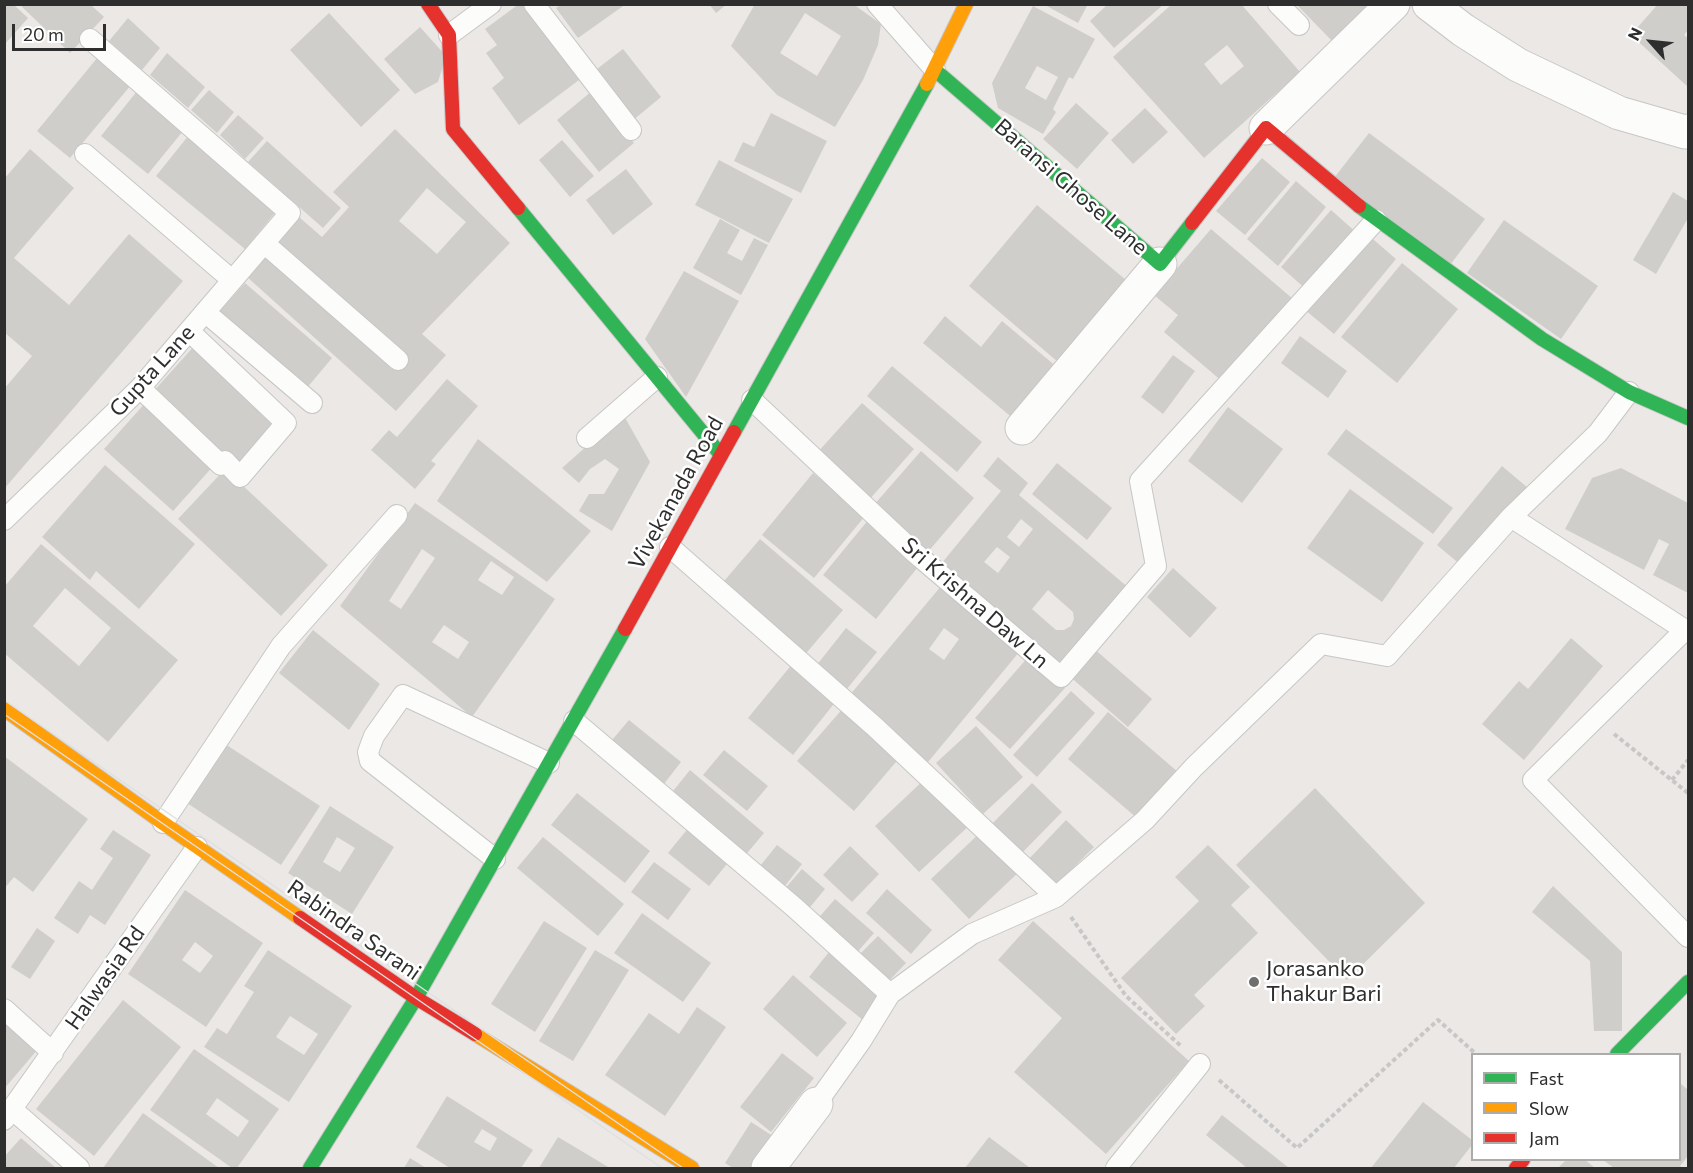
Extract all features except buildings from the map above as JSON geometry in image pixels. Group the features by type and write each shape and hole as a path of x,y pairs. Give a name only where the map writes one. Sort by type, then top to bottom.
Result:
{"main road":[{"path":"428,4 449,35 453,129 721,454"},
{"name":"Vivekanada Road","path":"310,1168 416,998 574,721 935,70 966,4"},
{"name":"Baransi Ghose Lane","path":"935,70 1160,264 1266,128"},
{"path":"1266,128 1376,220 1542,339 1629,392 1689,418"},
{"name":"Rabindra Sarani","path":"4,710 163,824 416,998 692,1168"},
{"path":"1618,1053 1689,982"}],"street":[{"name":"Baransi Ghose Lane","path":"1266,128 1393,4"},
{"path":"1430,4 1463,30 1518,65 1619,113 1687,133"},
{"path":"1022,428 1160,264"},
{"path":"768,1168 816,1104"}],"lane":[{"path":"449,35 491,4"},
{"path":"534,4 631,130"},
{"path":"877,4 935,70"},
{"path":"1278,4 1299,25"},
{"name":"Gupta Lane","path":"4,520 140,388 290,213 90,39"},
{"path":"85,154 232,280"},
{"name":"Sri Krishna Daw Ln","path":"752,400 915,553 1060,677 1156,566 1140,481 1376,220"},
{"path":"264,243 398,360"},
{"path":"205,312 312,403"},
{"path":"140,388 221,465 225,461 240,477 286,423 189,331"},
{"path":"586,438 657,377"},
{"path":"816,1104 861,1041 890,994 972,934 1056,897 1145,820 1194,767 1321,644 1387,656 1511,517 1598,433 1629,392"},
{"path":"163,824 281,646 398,515"},
{"path":"1511,517 1685,630 1533,780 1689,937"},
{"path":"670,547 876,727 1056,897"},
{"path":"495,859 370,761 368,752 374,736 403,695 549,763"},
{"path":"574,721 794,907 890,994"},
{"name":"Halwasia Rd","path":"79,1168 9,1115 197,847"},
{"path":"4,1009 53,1053"},
{"path":"1116,1168 1200,1064"}],"path":[{"path":"1595,718 1689,793"},
{"path":"1672,780 1689,760"},
{"path":"1056,897 1126,996 1297,1148 1438,1020 1475,1053"}],"tram line":[{"path":"4,700 683,1168"},
{"path":"4,714 662,1168"}],"traffic: fast":[{"path":"935,70 1160,264 1192,223"},
{"path":"734,432 927,84"},
{"path":"1359,206 1542,339 1629,392 1688,418"},
{"path":"518,208 721,455"},
{"path":"310,1168 416,998 625,629"},
{"path":"1618,1053 1688,982"}],"traffic: slow":[{"path":"927,84 966,4"},
{"path":"4,709 300,918"},
{"path":"475,1034 692,1168"}],"traffic: jam":[{"path":"428,4 449,35 453,129 518,208"},
{"path":"1192,223 1266,128 1359,206"},
{"path":"625,629 734,432"},
{"path":"300,918 416,998 475,1034"},
{"path":"1516,1168 1522,1161"}],"place":[{"name":"Jorasanko Thakur Bari","path":"1254,982"}]}
